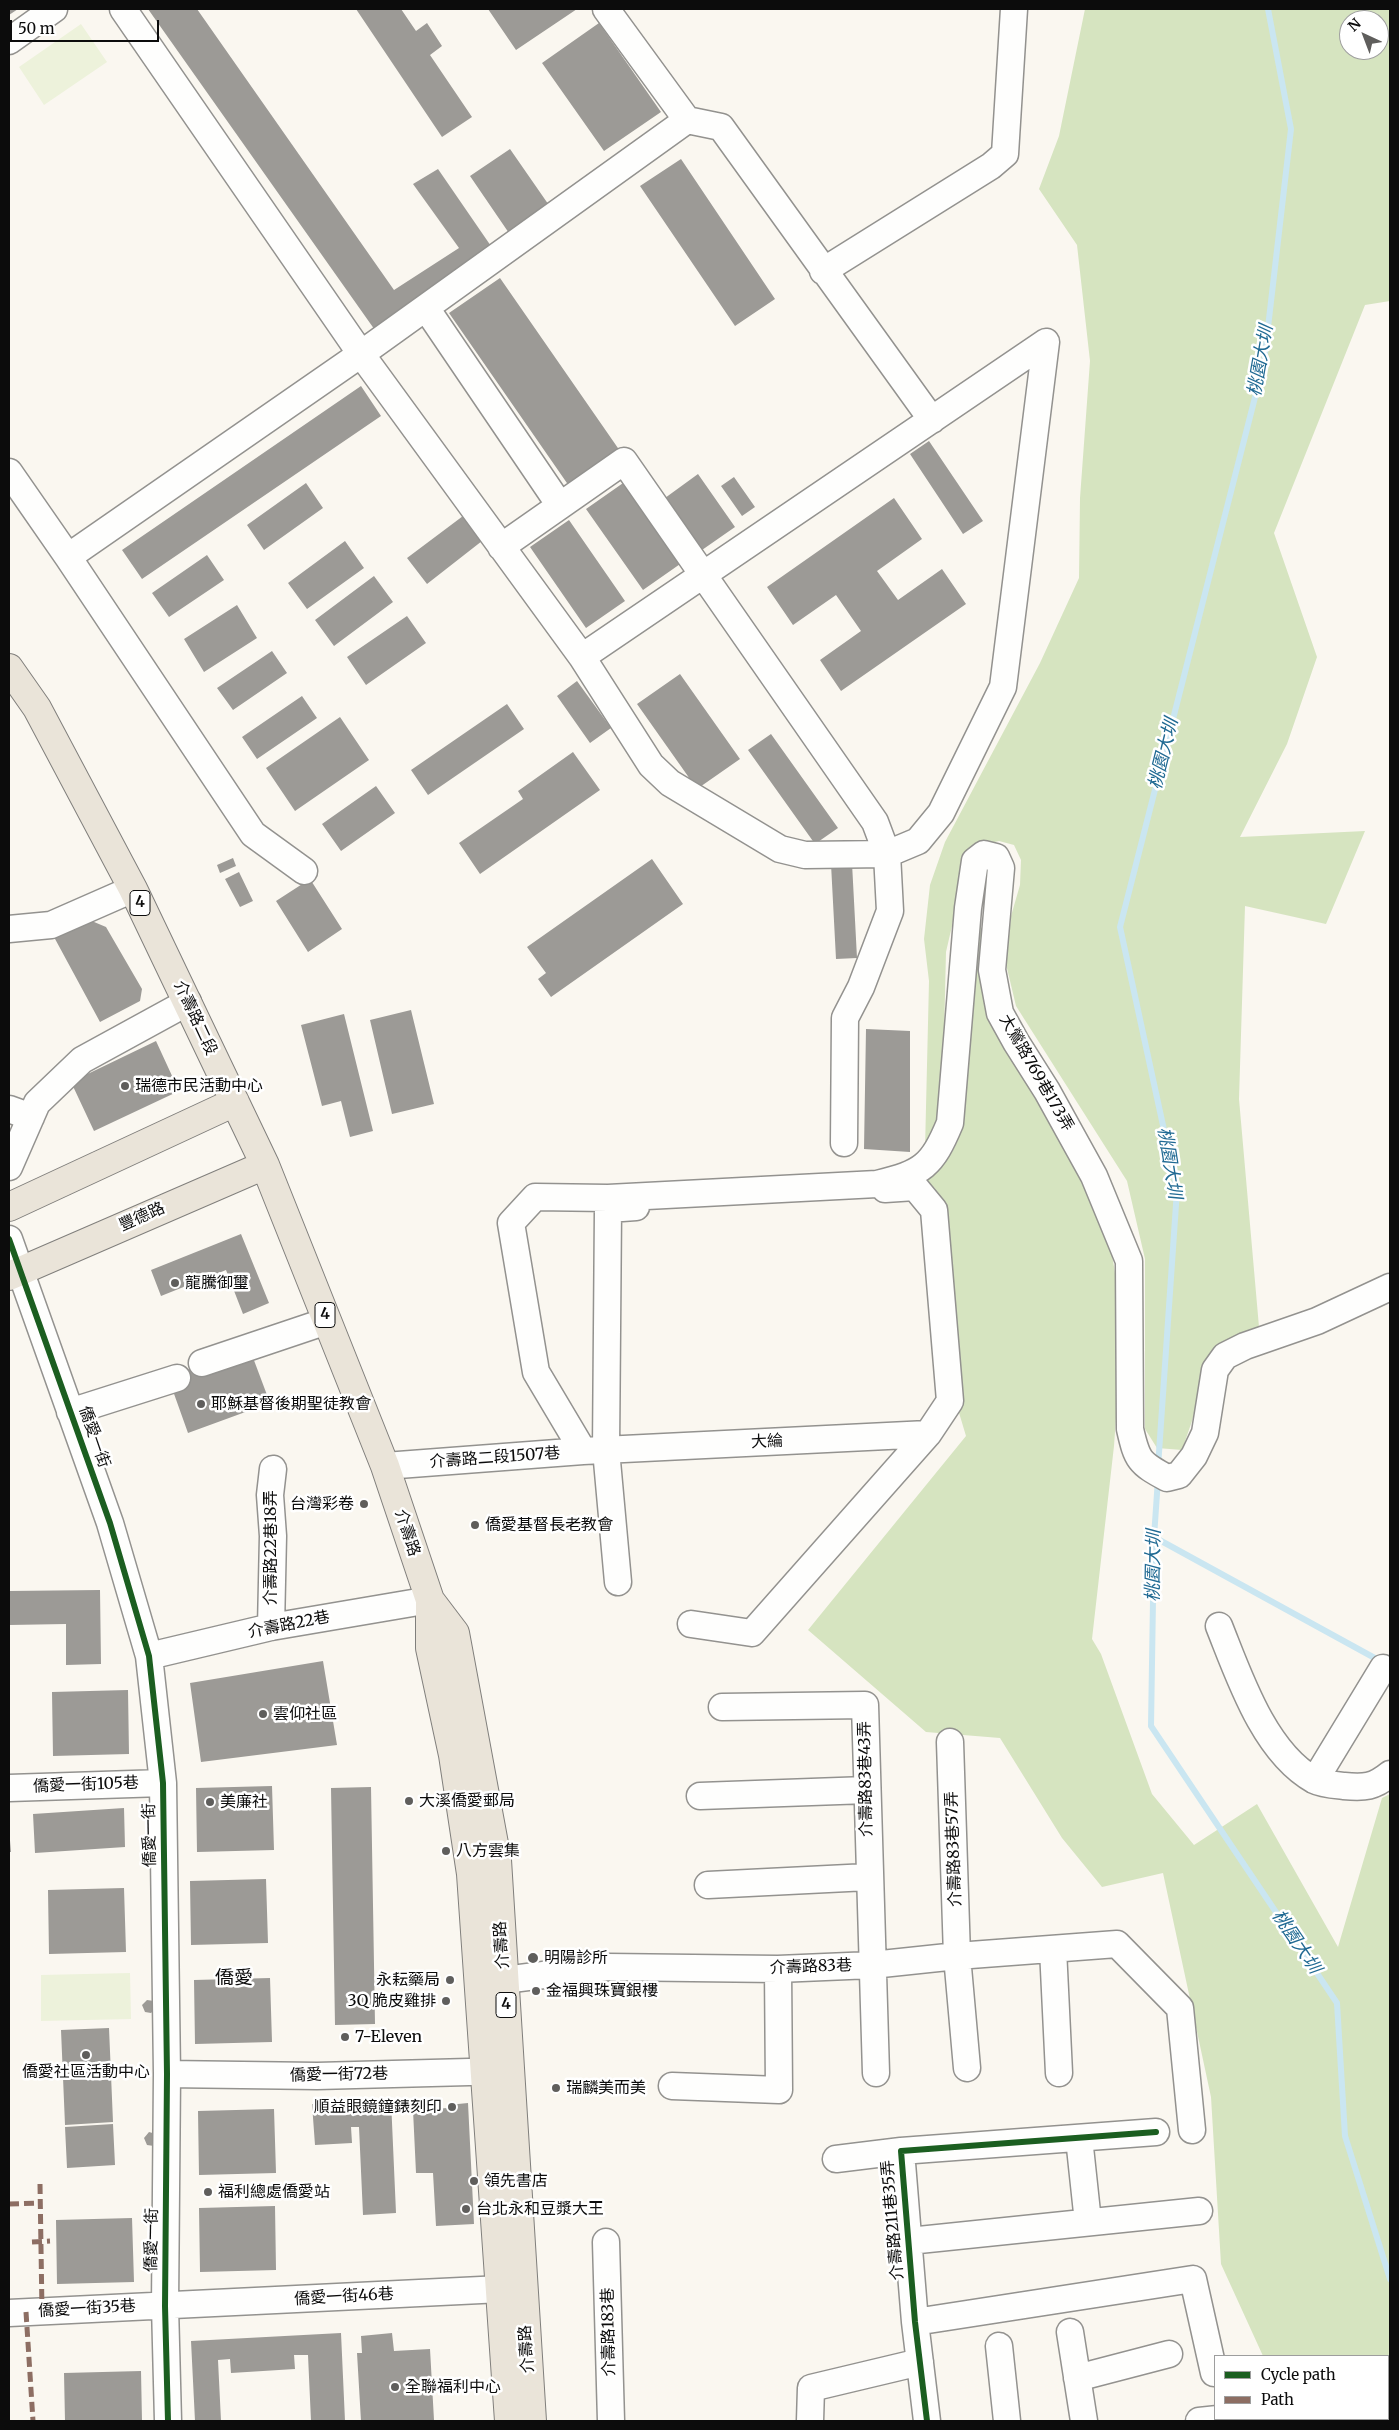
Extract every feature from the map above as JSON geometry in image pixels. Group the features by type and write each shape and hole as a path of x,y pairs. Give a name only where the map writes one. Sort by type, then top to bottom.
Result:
{"main road":[{"name":"介壽路二段","path":"9,668 37,708 133,889 265,1165 385,1466"},
{"path":"9,1207 235,1102"},
{"name":"豐德路","path":"15,1273 265,1165"},
{"name":"介壽路","path":"385,1466 430,1600 430,1648 454,1755 498,2071 512,2289 532,2421"},
{"name":"介壽路","path":"430,1600 455,1633 497,1860 504,1980 498,2071"},
{"name":"介壽路","path":"509,2421 512,2289"}],"street":[{"path":"9,41 54,9"},
{"path":"123,9 361,354 582,657 651,765 670,783 780,849 805,855 887,854 918,841 941,813 1003,687 1046,342 582,657"},
{"path":"606,9 687,120 721,127 932,420"},
{"path":"823,271 991,166 1005,154 1014,9"},
{"path":"68,557 361,354 687,120"},
{"path":"426,308 559,504"},
{"path":"502,547 559,504 624,461 875,822 887,854 890,911 861,987 845,1018 844,1143"},
{"path":"9,472 253,834 304,871"},
{"name":"大鶯路769巷173弄","path":"595,1450 536,1372 511,1223 535,1197 608,1198 877,1184 907,1177 925,1167 940,1146 950,1123 968,908 974,861 984,854 996,857 1001,868 992,970 1000,1013 1047,1091 1094,1176 1130,1261 1130,1429 1136,1456 1149,1469 1167,1478 1179,1475 1194,1456 1205,1433 1215,1370 1225,1356 1245,1346 1317,1320 1390,1287"},
{"path":"9,929 51,925 133,889"},
{"path":"9,1168 20,1113 36,1103 82,1060 188,1002"},
{"path":"618,1582 595,1450 608,1209 914,1186 934,1210 950,1401 928,1434 752,1633 691,1624"},
{"path":"9,1239 15,1273"},
{"name":"僑愛一街","path":"15,1273 70,1412 110,1523 149,1656 163,1783 168,2074 165,2306 168,2421"},
{"path":"202,1362 327,1321"},
{"path":"70,1412 177,1378"},
{"name":"大綸","path":"595,1450 928,1434"},
{"name":"介壽路二段1507巷","path":"385,1466 595,1450"},
{"name":"介壽路22巷18弄","path":"271,1627 274,1536 270,1495 273,1469"},
{"name":"介壽路22巷","path":"149,1656 271,1627 430,1600"},
{"path":"1218,1626 1252,1708 1289,1760 1315,1780 1362,1788 1378,1784 1390,1774"},
{"path":"1315,1780 1383,1668"},
{"name":"介壽路83巷43弄","path":"722,1707 865,1705 868,1877 876,2073"},
{"name":"介壽路83巷57弄","path":"950,1742 957,1956 967,2068"},
{"name":"僑愛一街105巷","path":"9,1788 163,1783"},
{"path":"700,1796 867,1790"},
{"path":"708,1885 868,1877"},
{"name":"介壽路83巷","path":"504,1980 607,1967 778,1969 872,1965 957,1956 1117,1944 1180,2008 1192,2130"},
{"path":"1053,1949 1059,2073"},
{"path":"672,2086 779,2090 778,1969"},
{"name":"僑愛一街72巷","path":"168,2074 317,2076 498,2071"},
{"name":"介壽路211巷35弄","path":"927,2421 915,2322 901,2151 1156,2132"},
{"path":"1079,2138 1088,2222"},
{"path":"836,2158 901,2151"},
{"path":"909,2241 1200,2211"},
{"name":"介壽路183巷","path":"606,2242 611,2421"},
{"path":"915,2322 1193,2279 1214,2374"},
{"name":"僑愛一街46巷","path":"165,2306 512,2289"},
{"name":"僑愛一街35巷","path":"9,2313 165,2306"},
{"path":"1070,2332 1084,2421"},
{"path":"999,2346 1003,2420"},
{"path":"1077,2378 1170,2354"},
{"path":"810,2421 811,2388 920,2362"},
{"path":"1199,2421 1214,2419"}],"green space":[{"path":"1085,9 1390,9 1390,301 1365,305 1274,533 1317,657 1287,744 1240,837 1365,831 1326,924 1245,906 1239,1099 1259,1327 1239,1335 1201,1384 1192,1421 1182,1450 1157,1448 1145,1429 1145,1259 1127,1181 1016,1006 1006,964 1011,916 1020,885 1021,860 1014,845 999,841 982,845 968,856 946,952 942,1120 925,1149 929,981 924,939 930,885 945,842 1040,663 1079,578 1080,498 1090,361 1077,245 1039,189 1059,136"},
{"path":"81,24 107,62 44,105 19,67"},
{"path":"972,923 984,929 983,981 1084,1178 1111,1248 1119,1298 1119,1375 1114,1446 1092,1639 1101,1654 1152,1794 1194,1845 1257,1804 1338,1947 1382,1798 1390,1794 1390,2421 1293,2421 1389,2420 1389,2355 1263,2355 1221,2264 1211,2097 1163,1873 1102,1887 1062,1838 1000,1738 926,1732 808,1630 966,1436 957,1406 935,1188 921,1183 949,1157 957,1142 963,1121"},
{"path":"130,1973 131,2019 41,2021 41,1975"}],"building":[{"path":"9,9 18,9 9,15"},
{"path":"148,9 197,9 394,290 459,248 413,184 438,169 493,249 377,333"},
{"path":"356,9 401,9 416,31 427,23 442,46 430,55 472,117 442,137"},
{"path":"488,9 577,9 516,50"},
{"path":"599,23 661,112 604,151 542,63"},
{"path":"510,149 553,211 513,239 470,176"},
{"path":"681,159 775,299 735,326 640,186"},
{"path":"500,278 620,451 569,486 449,313"},
{"path":"361,386 381,416 142,579 122,550"},
{"path":"929,441 983,521 963,534 910,454"},
{"path":"698,474 735,527 702,550 665,498"},
{"path":"734,477 755,507 742,516 721,486"},
{"path":"626,481 683,562 643,590 586,509"},
{"path":"306,483 323,508 264,550 247,525"},
{"path":"894,498 922,539 877,571 898,600 942,569 966,604 841,691 820,660 861,631 836,595 793,625 767,587"},
{"path":"463,516 482,541 427,584 407,558"},
{"path":"569,520 625,601 586,628 530,547"},
{"path":"345,541 364,568 307,609 288,583"},
{"path":"207,555 224,580 169,617 152,593"},
{"path":"374,576 393,602 334,646 315,620"},
{"path":"237,605 257,638 204,672 184,639"},
{"path":"407,616 426,643 366,685 347,657"},
{"path":"272,651 287,673 233,710 217,688"},
{"path":"680,674 740,759 697,789 637,704"},
{"path":"577,681 611,728 590,743 557,696"},
{"path":"302,696 317,718 257,759 242,737"},
{"path":"507,704 524,729 428,795 411,770"},
{"path":"340,717 369,760 295,811 266,768"},
{"path":"771,734 838,828 815,844 748,750"},
{"path":"573,752 600,790 480,874 459,843 523,799 518,791"},
{"path":"376,786 395,813 341,851 322,824"},
{"path":"233,858 236,866 220,873 217,865"},
{"path":"652,859 683,904 551,997 538,979 546,973 527,947"},
{"path":"852,863 857,958 836,959 831,864"},
{"path":"239,872 253,901 240,907 225,879"},
{"path":"310,879 342,929 308,952 276,901"},
{"path":"87,919 106,927 142,989 140,1001 100,1022 54,937"},
{"path":"411,1010 434,1104 392,1114 370,1020"},
{"path":"344,1014 373,1131 350,1137 341,1101 322,1106 301,1025"},
{"path":"866,1029 910,1031 910,1152 864,1149"},
{"name":"瑞德市民活動中心","path":"156,1041 179,1091 94,1131 71,1082"},
{"name":"龍騰御璽","path":"241,1234 269,1303 243,1314 226,1270 161,1296 151,1270"},
{"path":"249,1347 270,1403 188,1433 168,1377"},
{"path":"100,1590 101,1664 66,1665 66,1624 9,1625 9,1591"},
{"name":"雲仰社區","path":"323,1661 337,1745 201,1762 190,1683"},
{"path":"128,1690 129,1754 53,1756 52,1692"},
{"path":"272,1786 274,1850 197,1852 196,1788"},
{"path":"371,1787 375,2024 335,2025 331,1788"},
{"path":"124,1808 125,1847 35,1853 33,1814"},
{"path":"9,1829 11,1852 9,1852"},
{"path":"266,1879 268,1943 191,1945 190,1881"},
{"path":"124,1888 126,1952 49,1954 48,1890"},
{"path":"270,1978 272,2042 195,2044 194,1980"},
{"path":"147,2000 154,2001 156,2008 151,2013 145,2012 142,2005"},
{"name":"僑愛社區活動中心","path":"109,2028 113,2122 65,2125 61,2030"},
{"path":"391,2100 396,2213 363,2215 359,2127 351,2127 352,2143 315,2145 312,2104"},
{"path":"468,2103 474,2224 436,2226 433,2173 416,2173 413,2110 448,2108 448,2105"},
{"path":"274,2109 276,2173 199,2175 198,2111"},
{"path":"113,2124 115,2165 67,2168 65,2127"},
{"path":"149,2132 156,2134 154,2146 147,2145 144,2138"},
{"path":"275,2206 276,2270 200,2272 199,2208"},
{"path":"132,2218 134,2282 57,2284 56,2220"},
{"path":"341,2333 345,2421 311,2421 308,2355 294,2355 295,2369 231,2373 230,2359 218,2360 221,2421 195,2421 191,2341"},
{"name":"全聯福利中心","path":"392,2333 394,2351 430,2349 434,2420 361,2421 357,2353 362,2353 361,2336"},
{"path":"141,2371 142,2421 65,2421 64,2373"}],"waterway":[{"name":"桃園大圳","path":"1158,1467 1177,1190 1120,927 1264,362 1291,129 1268,9"},
{"name":"桃園大圳","path":"1158,1479 1154,1537 1151,1726 1337,2003 1345,2136 1390,2279"},
{"path":"1154,1537 1382,1662"}],"marked path":[{"path":"40,2184 42,2311"},
{"path":"9,2204 41,2203"},
{"path":"32,2242 50,2241"},
{"path":"26,2312 33,2421"}],"cycle path":[{"path":"9,1239 110,1523 149,1656 163,1783 167,2074 165,2306 168,2421"},
{"path":"927,2421 915,2322 901,2151 1156,2132"}],"place":[{"name":"瑞德市民活動中心","path":"125,1086"},
{"name":"龍騰御璽","path":"175,1283"},
{"name":"耶穌基督後期聖徒教會","path":"201,1404"},
{"name":"台灣彩卷","path":"364,1504"},
{"name":"僑愛基督長老教會","path":"475,1525"},
{"name":"雲仰社區","path":"263,1714"},
{"name":"大溪僑愛郵局","path":"409,1801"},
{"name":"美廉社","path":"210,1802"},
{"name":"八方雲集","path":"446,1851"},
{"name":"明陽診所","path":"533,1958"},
{"name":"永耘藥局","path":"450,1980"},
{"name":"金福興珠寶銀樓","path":"536,1991"},
{"name":"3Q 脆皮雞排","path":"446,2001"},
{"name":"7-Eleven","path":"345,2037"},
{"name":"僑愛社區活動中心","path":"86,2055"},
{"name":"瑞麟美而美","path":"556,2088"},
{"name":"順益眼鏡鐘錶刻印","path":"452,2107"},
{"name":"領先書店","path":"474,2181"},
{"name":"福利總處僑愛站","path":"208,2192"},
{"name":"台北永和豆漿大王","path":"466,2209"},
{"name":"全聯福利中心","path":"395,2387"}],"district":[{"name":"僑愛","path":"234,1979"}]}
